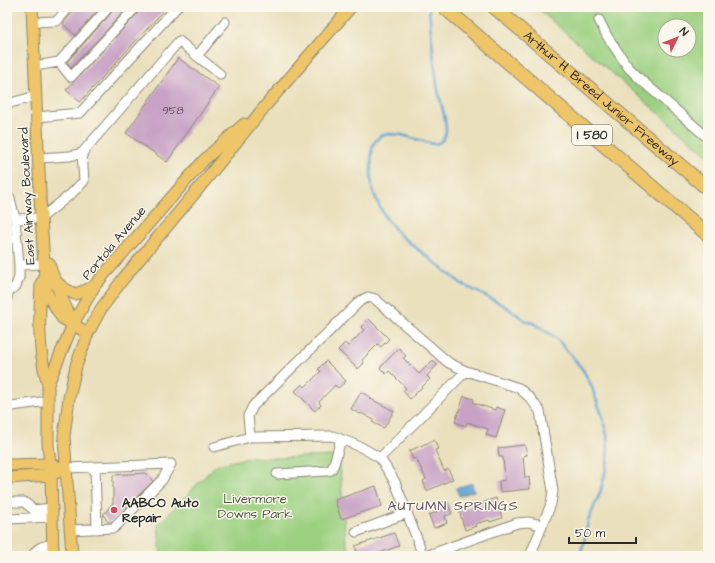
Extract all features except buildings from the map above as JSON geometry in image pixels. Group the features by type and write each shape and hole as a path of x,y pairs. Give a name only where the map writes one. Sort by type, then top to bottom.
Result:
{"highway":[{"name":"I 580","path":"444,7 708,235"},
{"name":"Arthur H. Breed Junior Freeway","path":"494,7 708,189"}],"main road":[{"name":"East Airway Boulevard","path":"32,7 43,236"},
{"name":"Portola Avenue","path":"72,556 64,436 68,401 76,366 88,333 101,309 123,279 267,104 352,7"},
{"name":"Portola Avenue","path":"53,556 51,470 48,444 48,384 73,324 95,285 205,159 267,104"},
{"path":"43,236 40,310 41,347 42,362 48,384"},
{"path":"43,236 54,280 73,324"},
{"name":"East Airway Boulevard","path":"43,264 46,292 62,318 88,333"},
{"path":"54,280 62,287 75,294 95,285"},
{"path":"7,465 51,470"},
{"path":"7,478 66,468"}],"street":[{"path":"32,22 56,21 69,7"},
{"path":"34,66 59,62 110,7"},
{"path":"59,62 71,77 136,7"},
{"path":"37,117 80,113 177,7"},
{"path":"599,20 607,36 628,67 708,138"},
{"path":"197,56 225,22"},
{"path":"39,158 70,156 82,153 179,41 220,74"},
{"path":"7,104 36,96"},
{"path":"15,219 41,218 72,194 84,181 82,153"},
{"path":"7,195 10,198 15,219 19,265 19,277 16,286 8,292 7,299"},
{"path":"19,265 43,264"},
{"path":"250,437 248,416 253,406 360,301 368,297 374,299 449,363 466,371 519,388 530,398 540,411 553,491 551,504 530,556"},
{"path":"380,458 466,371"},
{"path":"7,412 12,406 48,402"},
{"path":"214,447 250,437 333,436 361,447 380,458 395,482 420,544 422,556"},
{"path":"277,474 331,470 341,439"},
{"path":"66,468 171,464 162,480 114,528 70,530"},
{"path":"95,467 97,529"},
{"path":"7,502 24,502 34,510 52,513"},
{"path":"7,519 52,513"},
{"path":"356,532 407,514"},
{"path":"426,556 517,523 528,522 542,525"},
{"path":"33,556 35,550 52,544"}],"green space":[{"path":"536,7 708,7 708,156"},
{"name":"Livermore Downs Park","path":"339,456 346,541 350,556 161,556 158,525 216,465 251,457 272,458"}],"water":[{"path":"472,483 474,491 459,496 456,488"}],"waterway":[{"path":"429,7 438,90 446,126 445,136 440,142 433,144 402,135 381,135 374,143 372,149 372,188 385,217 400,235 462,284 505,306 526,321 533,323 556,338 583,370 591,385 603,418 608,448 607,465 600,493 588,521 584,543 579,556"}],"place":[{"name":"AABCO Auto Repair","path":"114,510"}],"district":[{"name":"AUTUMN SPRINGS","path":"453,506"}]}
